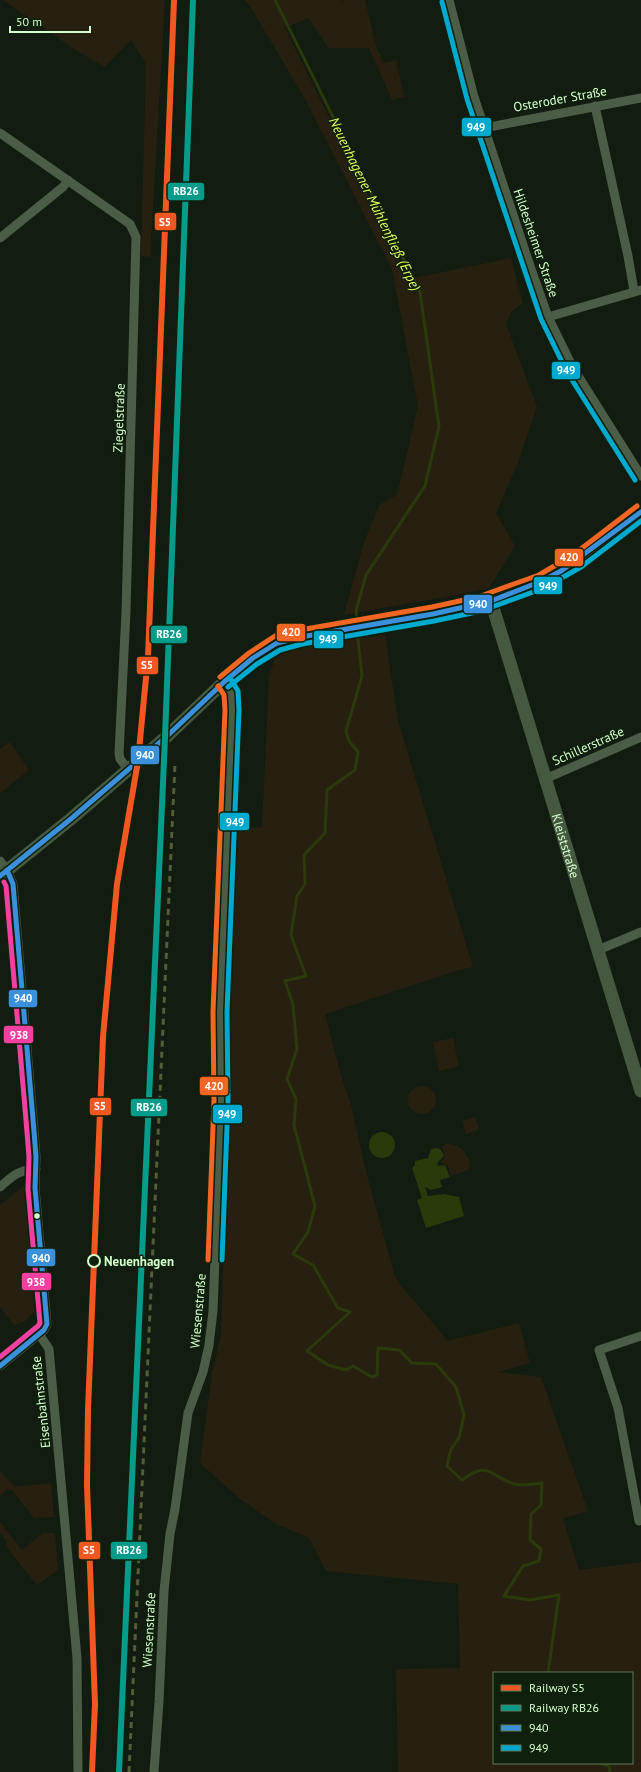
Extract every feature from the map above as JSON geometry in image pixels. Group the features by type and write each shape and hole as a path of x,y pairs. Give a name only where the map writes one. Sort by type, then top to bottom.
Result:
{"main road":[{"path":"2,869 72,818 165,738 224,682 253,658 277,643 369,624 433,614 491,601 542,582 561,572 641,512"},
{"name":"Kleiststraße","path":"491,601 640,1084"}],"street":[{"name":"Hildesheimer Straße","path":"449,0 484,128 548,317 573,368 641,476"},
{"name":"Osteroder Straße","path":"484,128 641,98"},
{"path":"548,317 638,290 628,256 595,106"},
{"name":"Ziegelstraße","path":"0,133 130,224 136,238 126,604 119,753 120,759 128,769"},
{"path":"0,238 63,187 68,180"},
{"name":"Wiesenstraße","path":"154,1772 164,1591 170,1534 175,1509 188,1413 203,1372 214,1311 221,1100 220,1012 232,710 231,693 224,682"},
{"name":"Schillerstraße","path":"545,778 641,737"},
{"path":"0,1366 44,1330 47,1324 35,1188 36,1169 13,884 2,869"},
{"path":"598,950 641,932"},
{"path":"0,1187 17,1173 25,1170 36,1169"},
{"name":"Eisenbahnstraße","path":"39,1334 49,1349 65,1520 78,1674 78,1772"},
{"path":"639,1521 618,1408 599,1350 641,1336"}],"shaded area":[{"path":"3,0 165,0 150,257 141,256 146,64 131,40 105,67 80,53"},
{"path":"244,0 341,0 341,3 345,2 342,2 342,0 365,0 378,53 380,53 383,63 396,60 404,97 392,100 369,48 328,48 309,18 285,28 409,279 511,258 523,303 511,312 506,324 537,407 519,460 496,513 515,546 489,588 344,615 363,545 379,505 397,495 418,406 392,269 305,99 250,6"},
{"path":"385,635 398,721 473,967 459,970 325,1014 342,1079 351,1105 366,1172 395,1276 399,1283 448,1341 519,1323 530,1363 498,1372 541,1377 588,1511 563,1518 579,1570 641,1562 641,1772 398,1772 396,1669 460,1668 458,1584 326,1571 309,1538 276,1524 240,1499 200,1463 212,1374 221,1335 237,829 262,827 269,677 275,658 301,648 343,640"},
{"path":"10,742 29,770 0,793 0,749"},
{"path":"453,1038 459,1066 439,1071 433,1042"},
{"path":"422,1086 432,1090 436,1100 432,1110 422,1114 412,1110 408,1100 412,1090"},
{"path":"475,1117 479,1130 466,1134 462,1121"},
{"path":"382,1132 391,1136 395,1145 391,1154 382,1158 373,1154 369,1145 373,1136"},
{"path":"447,1143 459,1147 464,1151 470,1162 468,1170 451,1176 448,1166 441,1162 445,1157 442,1147"},
{"path":"437,1148 441,1150 444,1156 437,1163 438,1166 445,1165 450,1177 440,1180 442,1187 431,1190 425,1187 428,1196 444,1194 459,1197 464,1216 426,1228 417,1200 422,1198 412,1168 415,1165 415,1161 428,1158 431,1149"},
{"path":"26,1184 31,1229 34,1312 24,1322 14,1325 0,1307 0,1205"},
{"path":"0,1471 15,1487 51,1483 54,1517 34,1518 13,1491 7,1489 0,1496"},
{"path":"0,1522 22,1550 43,1533 55,1533 58,1570 37,1585 7,1548 8,1547 5,1544 7,1542 0,1533"}],"waterway":[{"name":"Neuenhagener Mühlenfließ (Erpe)","path":"275,0 420,292 439,426 425,486 366,575 356,611 357,624"},
{"name":"Neuenhagener Mühlenfließ (Erpe)","path":"357,630 362,676 346,731 349,741 358,752 355,770 327,790 325,833 304,855 305,884 297,896 291,935 306,976 285,981 293,1005 297,1049 287,1079 296,1099 294,1125 315,1206 308,1232 293,1254 313,1265 338,1308 350,1312 307,1351 328,1365 346,1370 353,1366 372,1377 377,1375 378,1348 399,1350 412,1363 436,1364 456,1387 464,1415 459,1438 451,1449 447,1466 462,1480 471,1474 484,1470 517,1485 542,1483 541,1505 531,1514 530,1540 541,1549 539,1561 523,1566 504,1596 530,1600 559,1595 548,1672"},
{"name":"Neuenhagener Mühlenfließ (Erpe)","path":"602,1764 609,1766 610,1772"}],"railway":[{"path":"129,1772 175,764"}],"rail line":[{"name":"S5","path":"92,1772 95,1704 87,1485 88,1410 103,1037 117,884 138,761 148,657 174,0"},
{"name":"RB26","path":"119,1772 165,738 193,0"}],"transit line":[{"name":"949","path":"442,2 467,99 541,319 567,372 635,480"},
{"name":"420","path":"220,677 249,653 275,636 478,597 539,575 573,555 637,506"},
{"name":"940","path":"0,876 72,818 165,738 224,682 253,658 277,643 301,637 433,614 491,601 542,581 561,571 641,512"},
{"name":"949","path":"228,687 257,664 280,650 302,644 434,621 481,611 544,588 581,567 641,521"},
{"name":"949","path":"222,1260 228,1100 227,1012 239,710 238,691 230,678"},
{"name":"420","path":"208,1260 214,1100 213,1012 225,710 224,695 218,686"},
{"name":"940","path":"0,1366 44,1330 47,1324 35,1188 36,1157 34,1131 13,884 7,870"},
{"name":"938","path":"0,1357 40,1323 28,1189 29,1157 27,1132 6,886 4,882"}],"place":[{"name":"Neuenhagen","path":"94,1261"}]}
